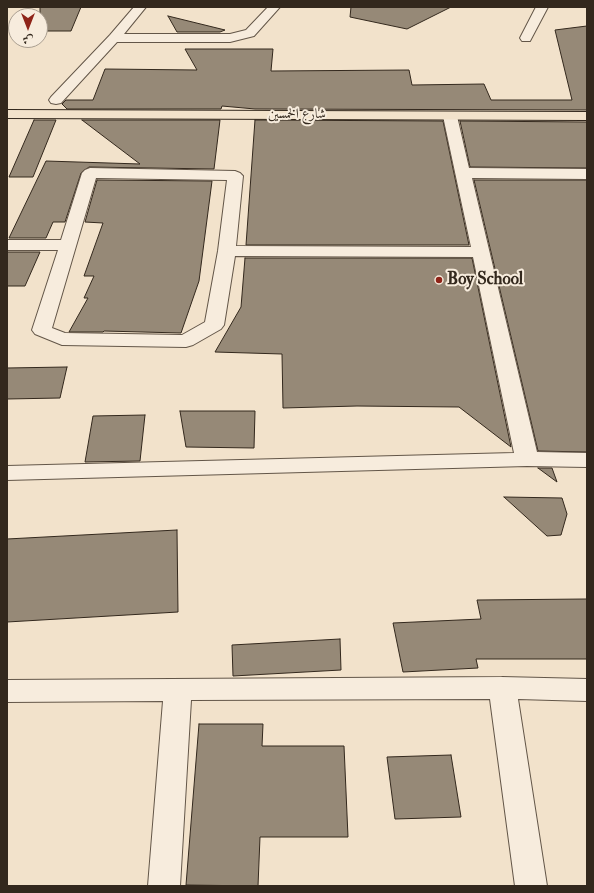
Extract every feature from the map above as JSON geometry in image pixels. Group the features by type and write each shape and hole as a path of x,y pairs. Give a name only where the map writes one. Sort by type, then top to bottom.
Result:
{"main road":[{"path":"42,100 72,100"},
{"name":"شارع الخمسين","path":"7,114 587,116"}],"street":[{"path":"56,100 114,38 140,7"},
{"path":"114,38 230,38 250,33 274,7"},
{"path":"526,38 542,7"},
{"path":"450,116 527,459"},
{"path":"90,173 235,176 227,251 214,325 186,341 62,339 42,330 90,173"},
{"path":"463,173 587,174"},
{"path":"7,245 68,245"},
{"path":"227,251 481,252"},
{"path":"7,473 527,459 587,460"},
{"path":"502,688 531,886"},
{"path":"7,691 502,688 587,690"},
{"path":"164,886 178,690"}],"building":[{"path":"81,7 71,31 48,31 48,8 40,8"},
{"path":"351,7 451,7 407,29 350,17"},
{"path":"168,16 225,30 220,32 177,32"},
{"path":"587,26 587,110 255,109 222,106 221,109 67,109 62,104 66,100 93,100 105,69 197,70 185,49 273,49 271,71 409,70 412,85 484,84 491,100 572,100 555,30"},
{"path":"34,120 56,120 33,177 9,177"},
{"path":"82,120 220,120 214,169 89,167 81,173 65,222 53,222 46,238 9,238 46,161 140,164"},
{"path":"255,120 443,121 469,245 246,245"},
{"path":"460,121 587,122 587,168 470,167"},
{"path":"97,180 212,181 199,281 181,333 104,331 69,332 88,298 84,298 94,276 84,276 103,223 85,222"},
{"path":"474,180 587,180 587,452 538,451"},
{"path":"7,252 40,252 25,286 7,286"},
{"path":"245,258 472,258 511,447 459,407 357,406 283,408 282,354 215,352 241,307"},
{"path":"67,367 60,398 7,399 7,368"},
{"path":"180,411 255,411 254,448 186,447"},
{"path":"145,415 140,461 85,462 93,416"},
{"path":"538,468 552,468 557,482"},
{"path":"504,497 562,498 567,514 561,535 547,536"},
{"path":"177,530 178,612 7,622 7,539"},
{"path":"587,599 587,659 476,659 478,668 403,672 393,623 481,619 477,600"},
{"path":"340,639 341,670 233,676 232,645"},
{"path":"199,724 263,724 262,746 344,746 348,837 260,837 258,886 186,885"},
{"path":"451,755 461,817 395,819 387,757"}],"place":[{"name":"Boy School","path":"439,280"}]}
